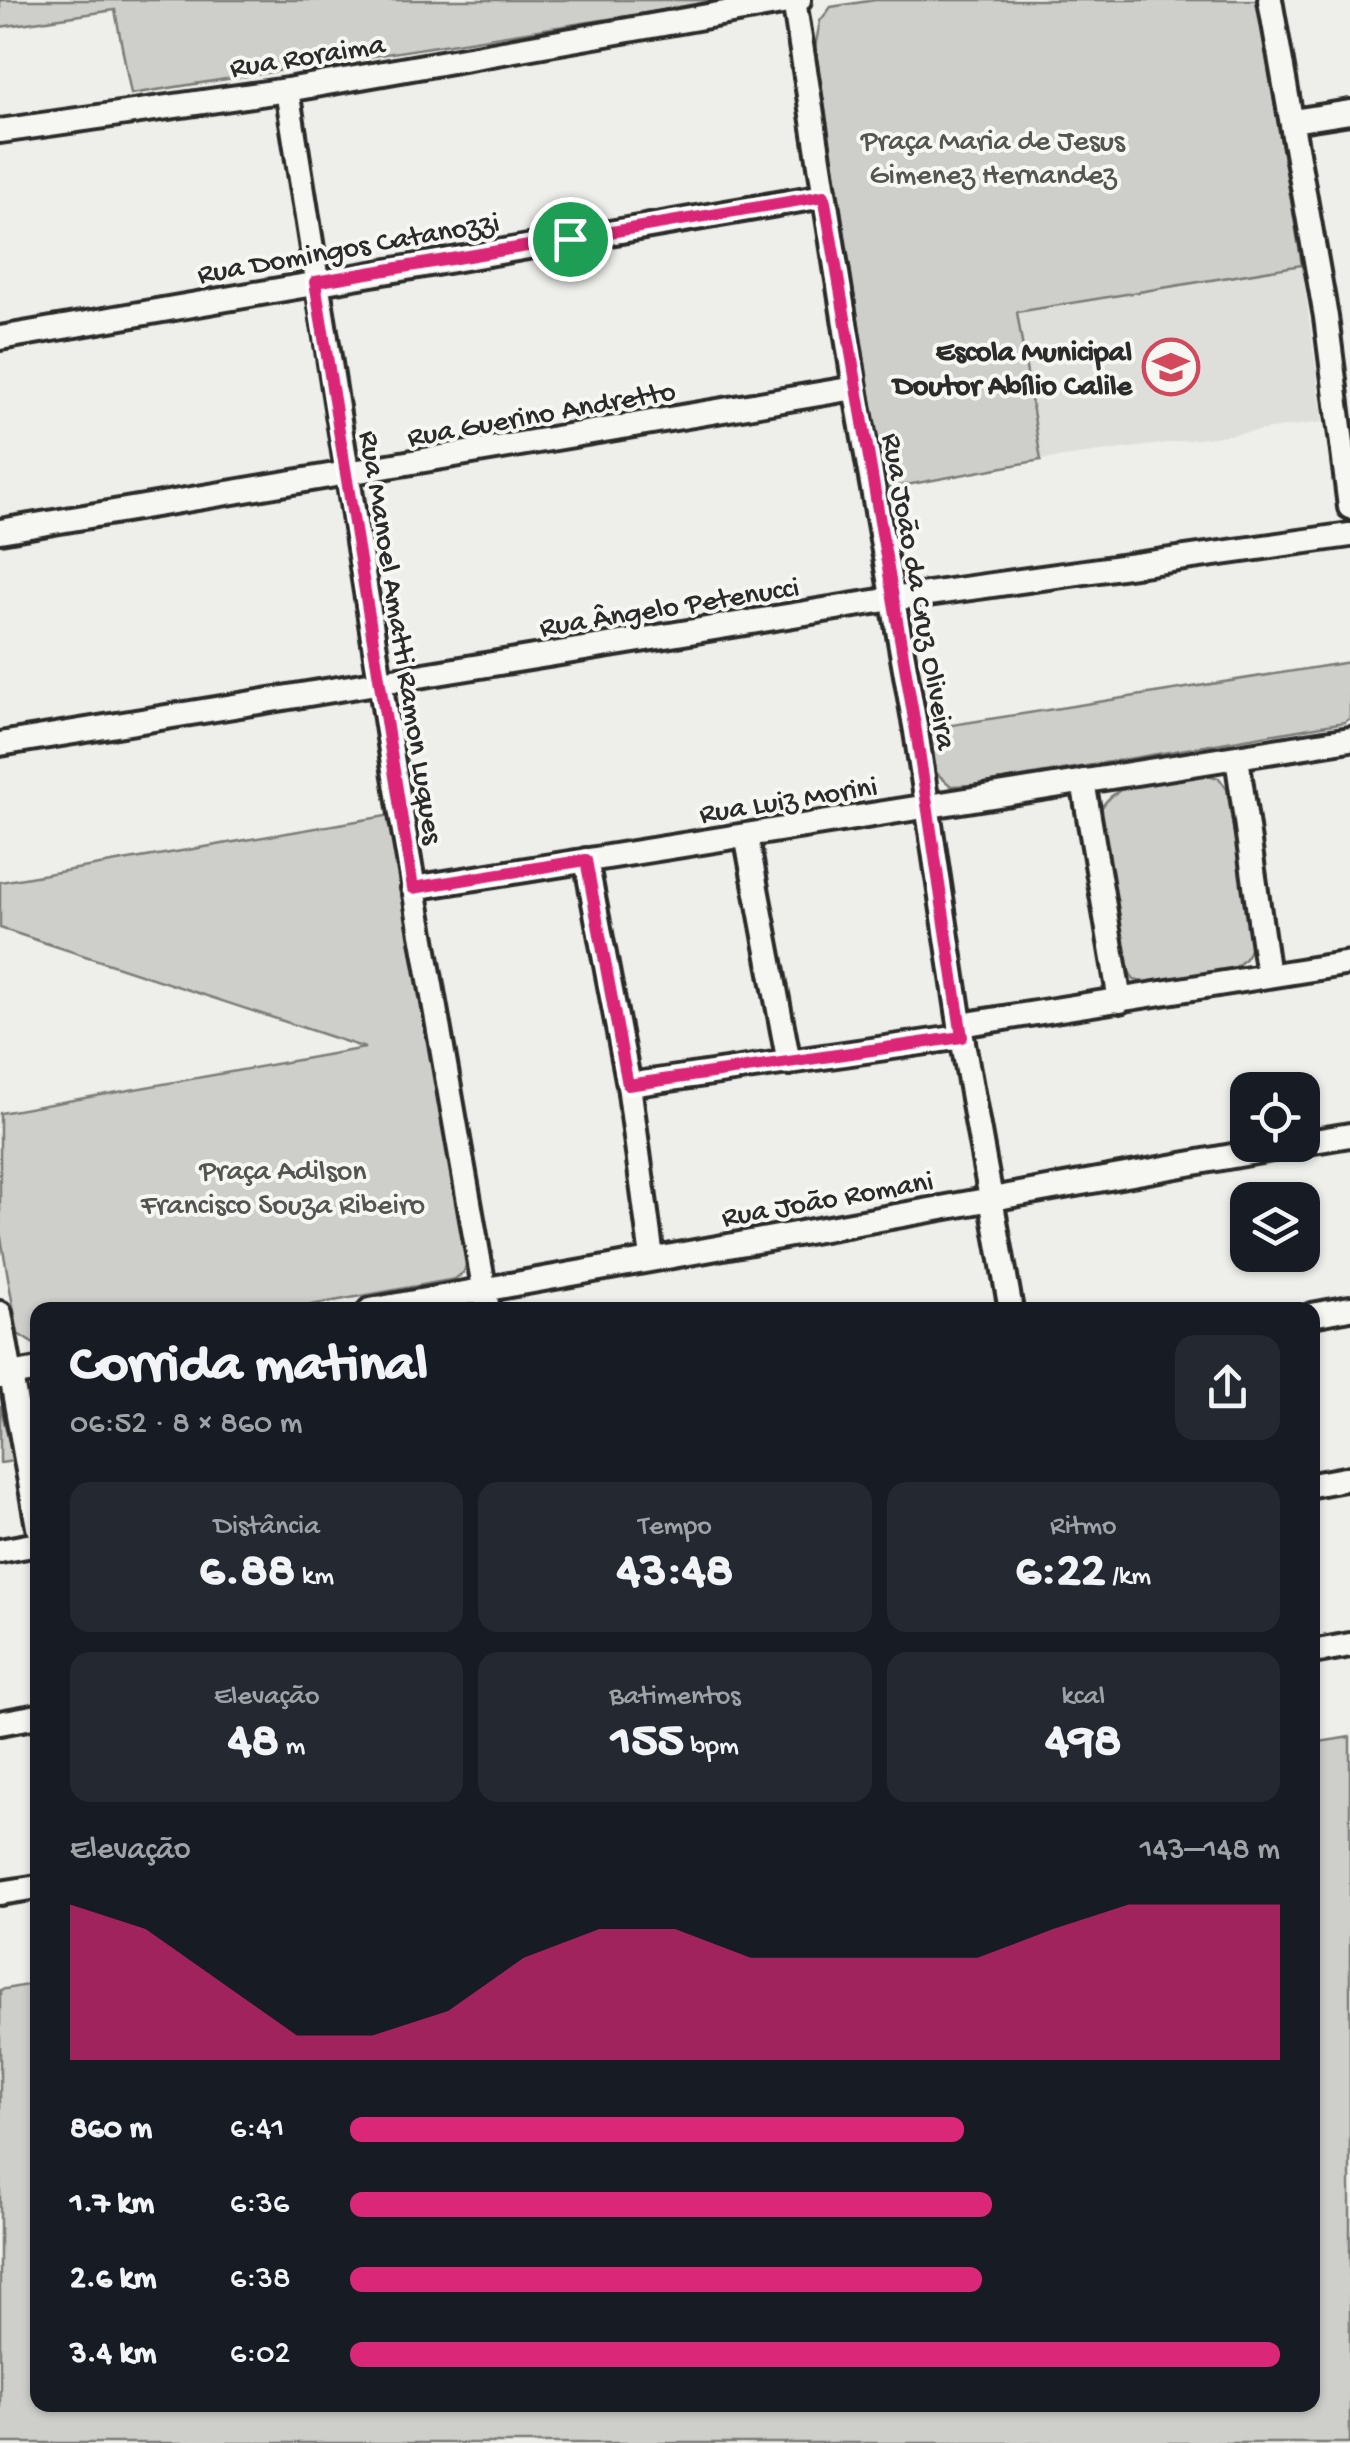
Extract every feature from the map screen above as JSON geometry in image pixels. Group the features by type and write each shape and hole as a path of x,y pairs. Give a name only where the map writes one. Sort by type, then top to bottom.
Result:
{"street":[{"name":"Rua Roraima","path":"0,131 287,90 796,0"},
{"name":"Rua João da Cruz Oliveira","path":"796,0 855,388 928,806 961,1031 1010,1302"},
{"path":"1270,0 1293,121 1338,315 1350,507"},
{"name":"Rua Manoel Amatti Ramon Luques","path":"287,90 413,888 486,1300"},
{"path":"1293,121 1350,112"},
{"name":"Rua Domingos Catanozzi","path":"0,338 824,196"},
{"name":"Rua Guerino Andretto","path":"0,531 855,388"},
{"name":"Rua Ângelo Petenucci","path":"0,744 892,599 1350,534"},
{"name":"Rua Luiz Morini","path":"413,888 1350,739"},
{"path":"1238,757 1268,976"},
{"path":"1083,781 1120,1000"},
{"path":"746,835 788,1062"},
{"path":"586,860 628,1085 652,1258"},
{"path":"628,1085 788,1062 1120,1000 1350,963"},
{"path":"1320,1141 1350,1135"},
{"name":"Rua João Romani","path":"486,1300 652,1258 1230,1156"},
{"path":"1320,1314 1350,1308"},
{"path":"0,1312 6,1376 30,1489"},
{"path":"1320,1483 1350,1478"},
{"path":"0,1550 30,1545"},
{"path":"1320,1651 1350,1645"},
{"path":"0,1722 30,1717"},
{"path":"0,1893 30,1888"}],"shaded area":[{"name":"Escola Municipal Doutor Abílio Calile","path":"1302,265 1323,422 1041,460 1017,312"}],"green space":[{"path":"0,0 729,0 131,94 115,10 0,27"},
{"name":"Praça Maria de Jesus Gimenez Hernandez","path":"875,0 1257,0 1302,265 1017,312 1041,460 885,489 815,48 820,21 831,7"},
{"path":"1350,662 1350,718 1345,722 975,785 951,786 934,771 927,729"},
{"path":"1204,774 1219,778 1227,789 1252,942 1247,956 1225,972 1194,979 1148,983 1134,980 1122,959 1099,813 1106,801 1130,786"},
{"name":"Praça Adilson Francisco Souza Ribeiro","path":"392,815 467,1261 464,1272 455,1279 328,1302 30,1302 30,1342 18,1334 0,1232 0,1113 365,1048 0,928 0,882"},
{"path":"0,1405 14,1461 0,1463"},
{"path":"1350,1737 1350,2443 0,2443 0,1990 30,1984 30,2412 1320,2412 1320,1742"}],"place":[{"name":"Escola Municipal Doutor Abílio Calile","path":"1171,367"}],"route":[{"path":"824,196 916,731 962,1037 628,1085 586,860 413,888 315,282 570,239 824,196"}]}
